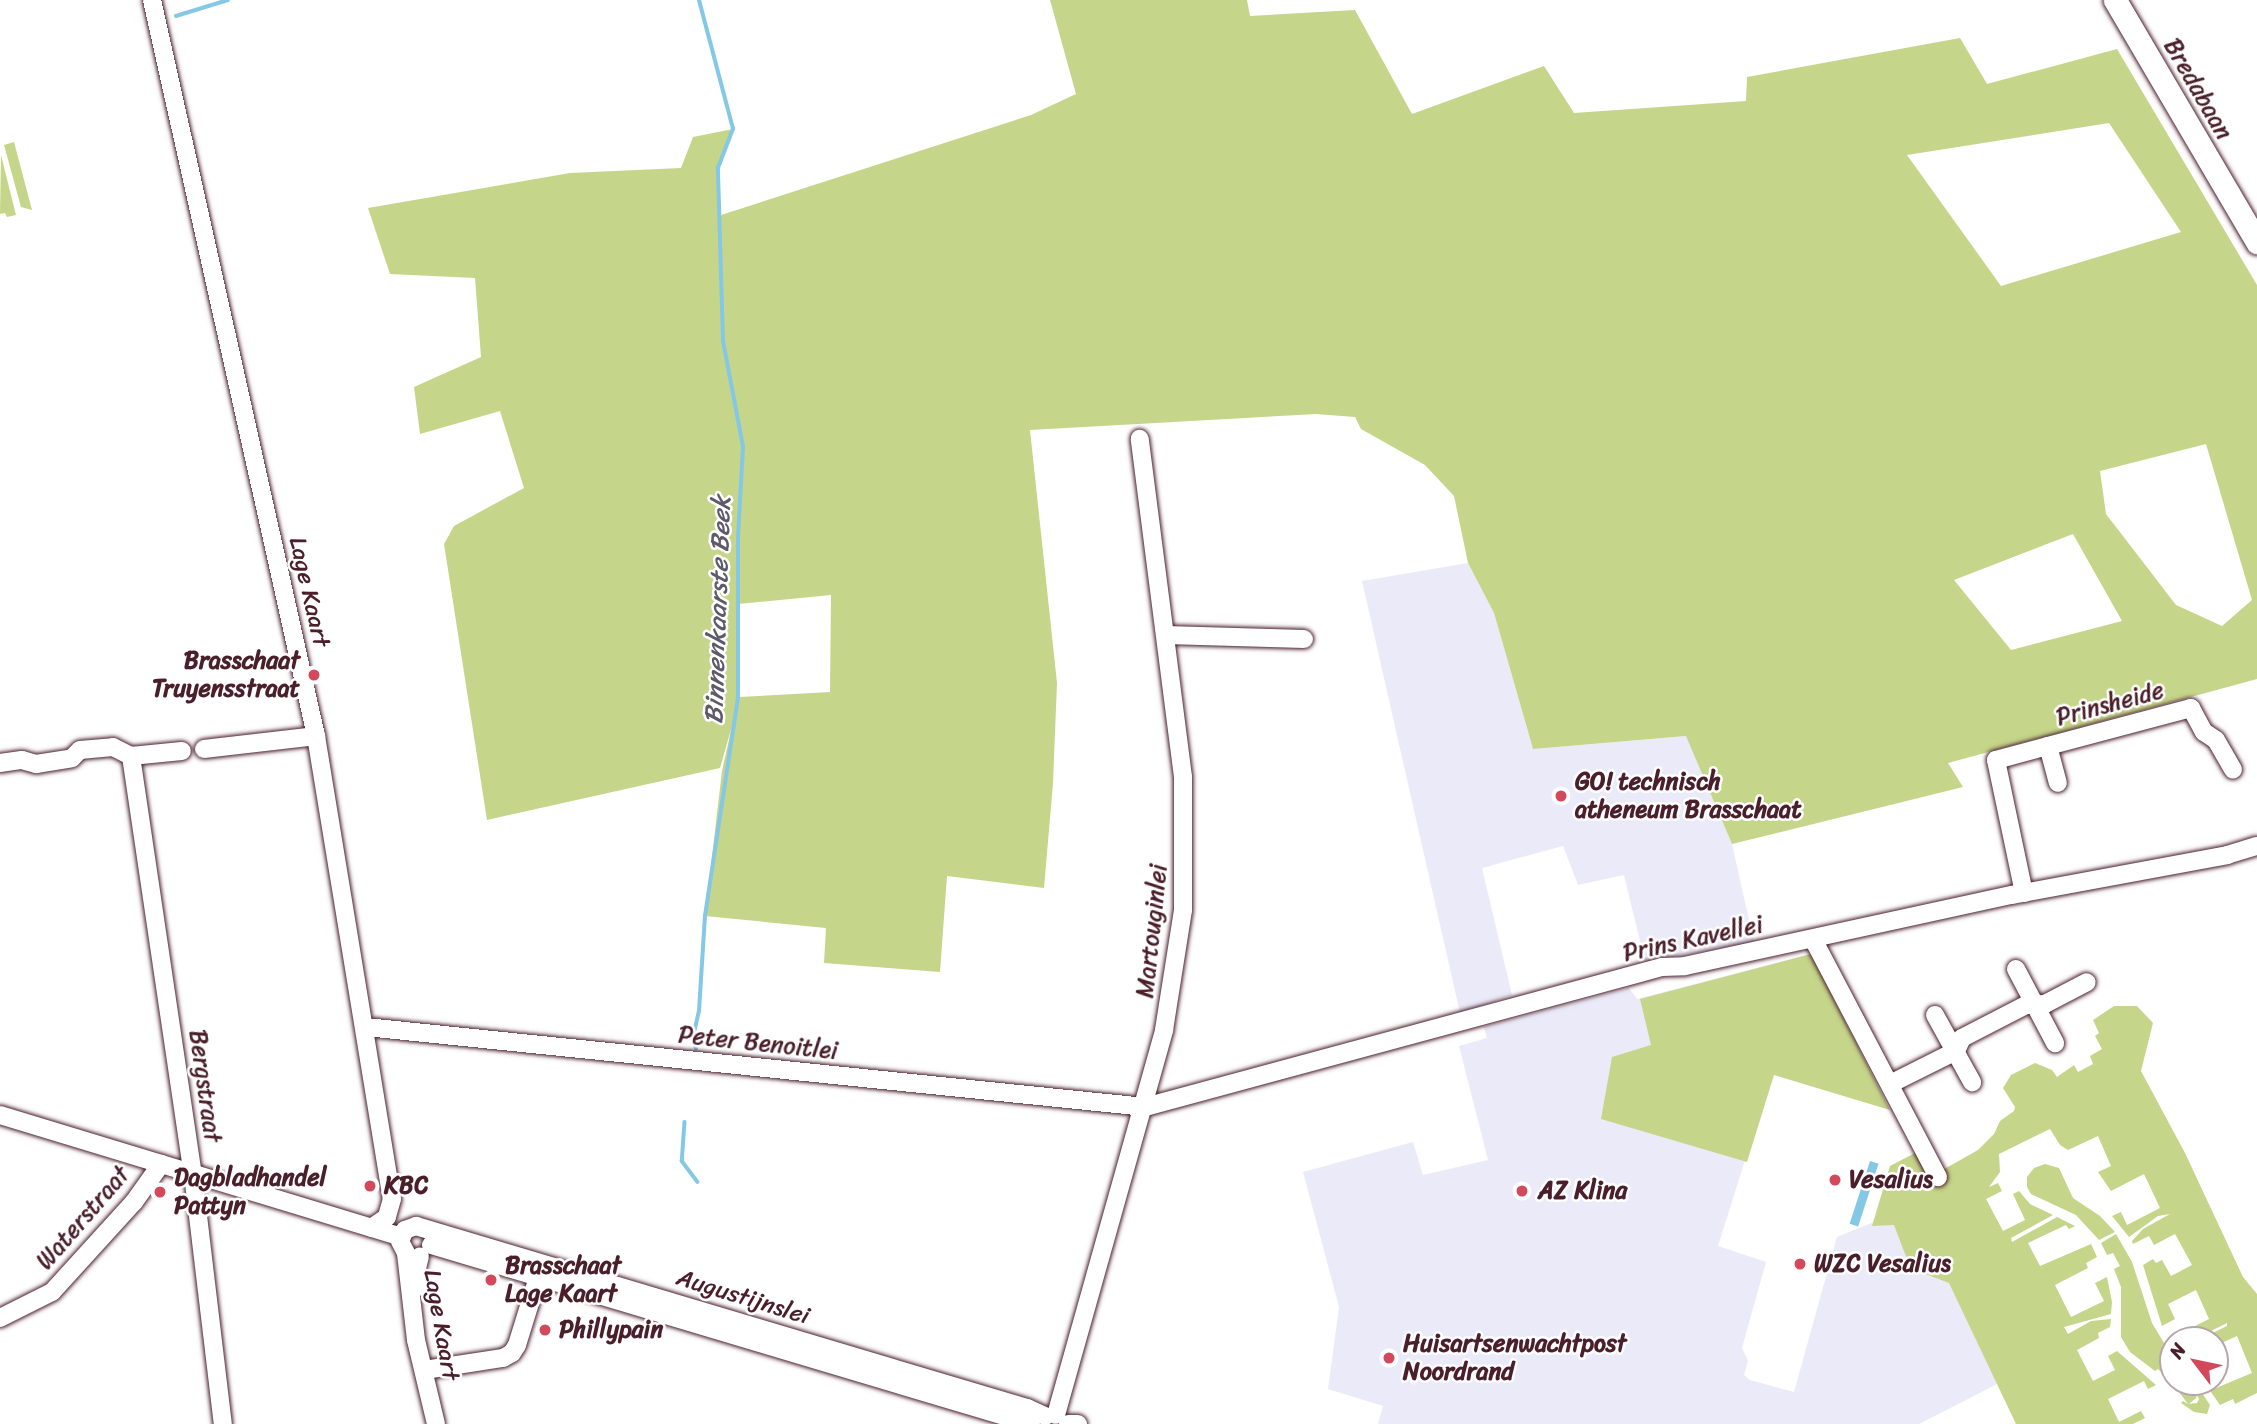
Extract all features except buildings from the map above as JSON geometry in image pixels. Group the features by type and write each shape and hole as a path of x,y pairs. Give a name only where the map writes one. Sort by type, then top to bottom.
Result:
{"main road":[{"name":"Bredabaan","path":"2115,0 2257,242"}],"street":[{"name":"Lage Kaart","path":"152,0 316,736 366,1027 392,1199 408,1219 416,1242 416,1272 436,1424"},
{"name":"Martouginlei","path":"1050,1421 1145,1107 1164,1030 1183,910 1183,777 1140,439"},
{"path":"1166,635 1304,639"},
{"name":"Prinsheide","path":"2024,893 1996,760 2191,708 2204,732 2216,740 2233,770"},
{"path":"204,748 316,736"},
{"name":"Prinsheide","path":"2048,746 2058,783"},
{"path":"0,762 22,760 36,764 72,758 80,750 113,747 131,756 182,751"},
{"name":"Bergstraat","path":"131,756 193,1174 222,1423"},
{"name":"Prins Kavellei","path":"1145,1107 1662,967 1685,966 2024,893 2227,855 2257,846"},
{"path":"1813,939 1938,1177"},
{"path":"2016,969 2055,1043"},
{"path":"1890,1084 1955,1051 1962,1038 2026,1005 2045,1004 2087,982"},
{"path":"1935,1015 1972,1082"},
{"name":"Peter Benoitlei","path":"366,1027 1145,1107"},
{"path":"0,1115 416,1242"},
{"name":"Waterstraat","path":"0,1318 52,1292 134,1202 161,1164"},
{"path":"371,1228 387,1217 392,1199"},
{"name":"Lage Kaart","path":"416,1242 416,1340 433,1405"},
{"name":"Augustijnslei","path":"416,1242 1014,1404 1050,1421"},
{"name":"Augustijnslei","path":"416,1242 1050,1421 1078,1424"},
{"path":"430,1369 503,1358 512,1353 538,1277"}],"shaded area":[{"name":"GO! technisch atheneum Brasschaat","path":"1468,563 1494,613 1533,749 1687,736 1732,844 1754,942 1645,962 1624,875 1578,885 1563,846 1482,868 1512,995 1460,1013 1362,581"},
{"name":"AZ Klina","path":"1810,954 1718,1246 1766,1262 1742,1348 1748,1361 1744,1375 1750,1380 1794,1392 1837,1237 1913,1206 2005,1380 1919,1424 1378,1424 1383,1406 1328,1389 1339,1307 1303,1172 1413,1142 1423,1175 1488,1160 1459,1046 1487,1038 1484,1027 1629,988 1637,999"}],"green space":[{"path":"1050,0 1247,0 1250,16 1355,10 1412,114 1544,66 1574,113 1746,101 1747,77 1960,38 1987,84 2117,49 2257,285 2257,679 1948,763 1963,787 1732,844 1686,736 1533,749 1494,613 1468,563 1454,496 1425,465 1361,429 1355,417 1316,414 1030,430 1057,683 1053,783 1044,888 947,876 940,972 824,963 826,928 705,916 722,771 732,726 720,768 487,820 444,544 454,526 524,488 500,411 420,434 414,387 481,357 475,278 390,274 368,208 570,173 681,168 693,137 733,129 718,168 721,215 1031,115 1076,94","holes":["2109,123 2181,232 2001,286 1907,155","2206,444 2252,600 2222,626 2176,605 2106,514 2100,471","2073,534 2122,621 2011,650 1954,580","831,595 830,692 739,697 738,604"]},
{"path":"14,142 32,210 21,207 4,145"},
{"path":"1,155 16,215 7,217 5,213 0,214"},
{"path":"1811,954 1890,1110 1774,1075 1747,1162 1601,1119 1612,1057 1651,1045 1640,999"},
{"path":"2114,1006 2137,1006 2153,1023 2141,1071 2185,1153 2243,1277 2257,1294 2257,1393 2235,1404 2233,1399 2220,1405 2214,1396 2229,1396 2229,1383 2252,1373 2237,1336 2229,1340 2227,1323 2221,1326 2195,1326 2209,1319 2196,1290 2168,1304 2175,1319 2162,1326 2143,1265 2153,1259 2156,1263 2162,1260 2171,1276 2192,1265 2175,1234 2154,1245 2149,1236 2133,1244 2132,1241 2143,1229 2170,1214 2158,1216 2129,1237 2112,1216 2121,1212 2127,1225 2160,1208 2144,1174 2111,1191 2098,1172 2111,1166 2098,1136 2068,1150 2060,1145 2050,1129 1999,1154 2000,1172 1989,1187 1998,1183 2002,1191 1986,1199 2003,1231 2025,1220 2013,1194 2019,1191 2030,1204 2053,1215 2011,1238 2012,1242 2057,1217 2075,1226 2069,1229 2066,1225 2028,1243 2040,1266 2091,1244 2097,1257 2086,1263 2088,1268 2055,1285 2071,1317 2104,1301 2095,1283 2107,1277 2112,1302 2111,1314 2064,1327 2068,1334 2091,1321 2111,1319 2110,1327 2098,1333 2099,1338 2077,1350 2093,1381 2115,1370 2108,1356 2117,1351 2156,1385 2148,1389 2144,1381 2108,1399 2119,1422 2141,1411 2145,1418 2133,1424 2016,1424 1949,1283 1915,1270 1905,1254 1894,1225 1872,1226 1890,1166 1915,1153 1920,1154 1932,1176 1978,1150 1994,1134 2000,1121 2014,1111 2015,1107 2003,1088 2011,1075 2035,1063 2052,1070 2057,1077 2074,1065 2078,1072 2093,1064 2090,1056 2102,1049 2095,1036 2099,1033 2093,1020"},
{"path":"2045,1164 2059,1168 2073,1198 2100,1216 2115,1232 2099,1240 2076,1215 2031,1194 2027,1187 2027,1177 2034,1168"},
{"path":"2116,1234 2132,1262 2152,1323 2159,1335 2159,1370 2155,1371 2130,1352 2121,1337 2121,1287 2114,1269 2120,1266 2113,1253 2107,1255 2101,1243"},
{"path":"2182,1396 2196,1396 2189,1404 2197,1403 2198,1396 2204,1396 2210,1405 2207,1414 2194,1412 2181,1403 2183,1401 2188,1404"}],"water":[{"path":"1870,1161 1879,1164 1858,1227 1850,1224"}],"waterway":[{"path":"176,16 228,0"},
{"name":"Binnenkaarste Beek","path":"696,1049 693,1037 699,1011 705,916 738,697 738,537 743,447 723,341 718,168 733,129 699,0"},
{"name":"Binnenkaarste Beek","path":"685,1122 682,1161 698,1182"}],"place":[{"name":"Brasschaat Truyensstraat","path":"314,675"},
{"name":"GO! technisch atheneum Brasschaat","path":"1561,796"},
{"name":"Vesalius","path":"1835,1180"},
{"name":"KBC","path":"370,1186"},
{"name":"AZ Klina","path":"1522,1191"},
{"name":"Dagbladhandel Pattyn","path":"160,1192"},
{"name":"WZC Vesalius","path":"1800,1264"},
{"name":"Brasschaat Lage Kaart","path":"491,1280"},
{"name":"Phillypain","path":"545,1330"},
{"name":"Huisartsenwachtpost Noordrand","path":"1389,1358"}]}
